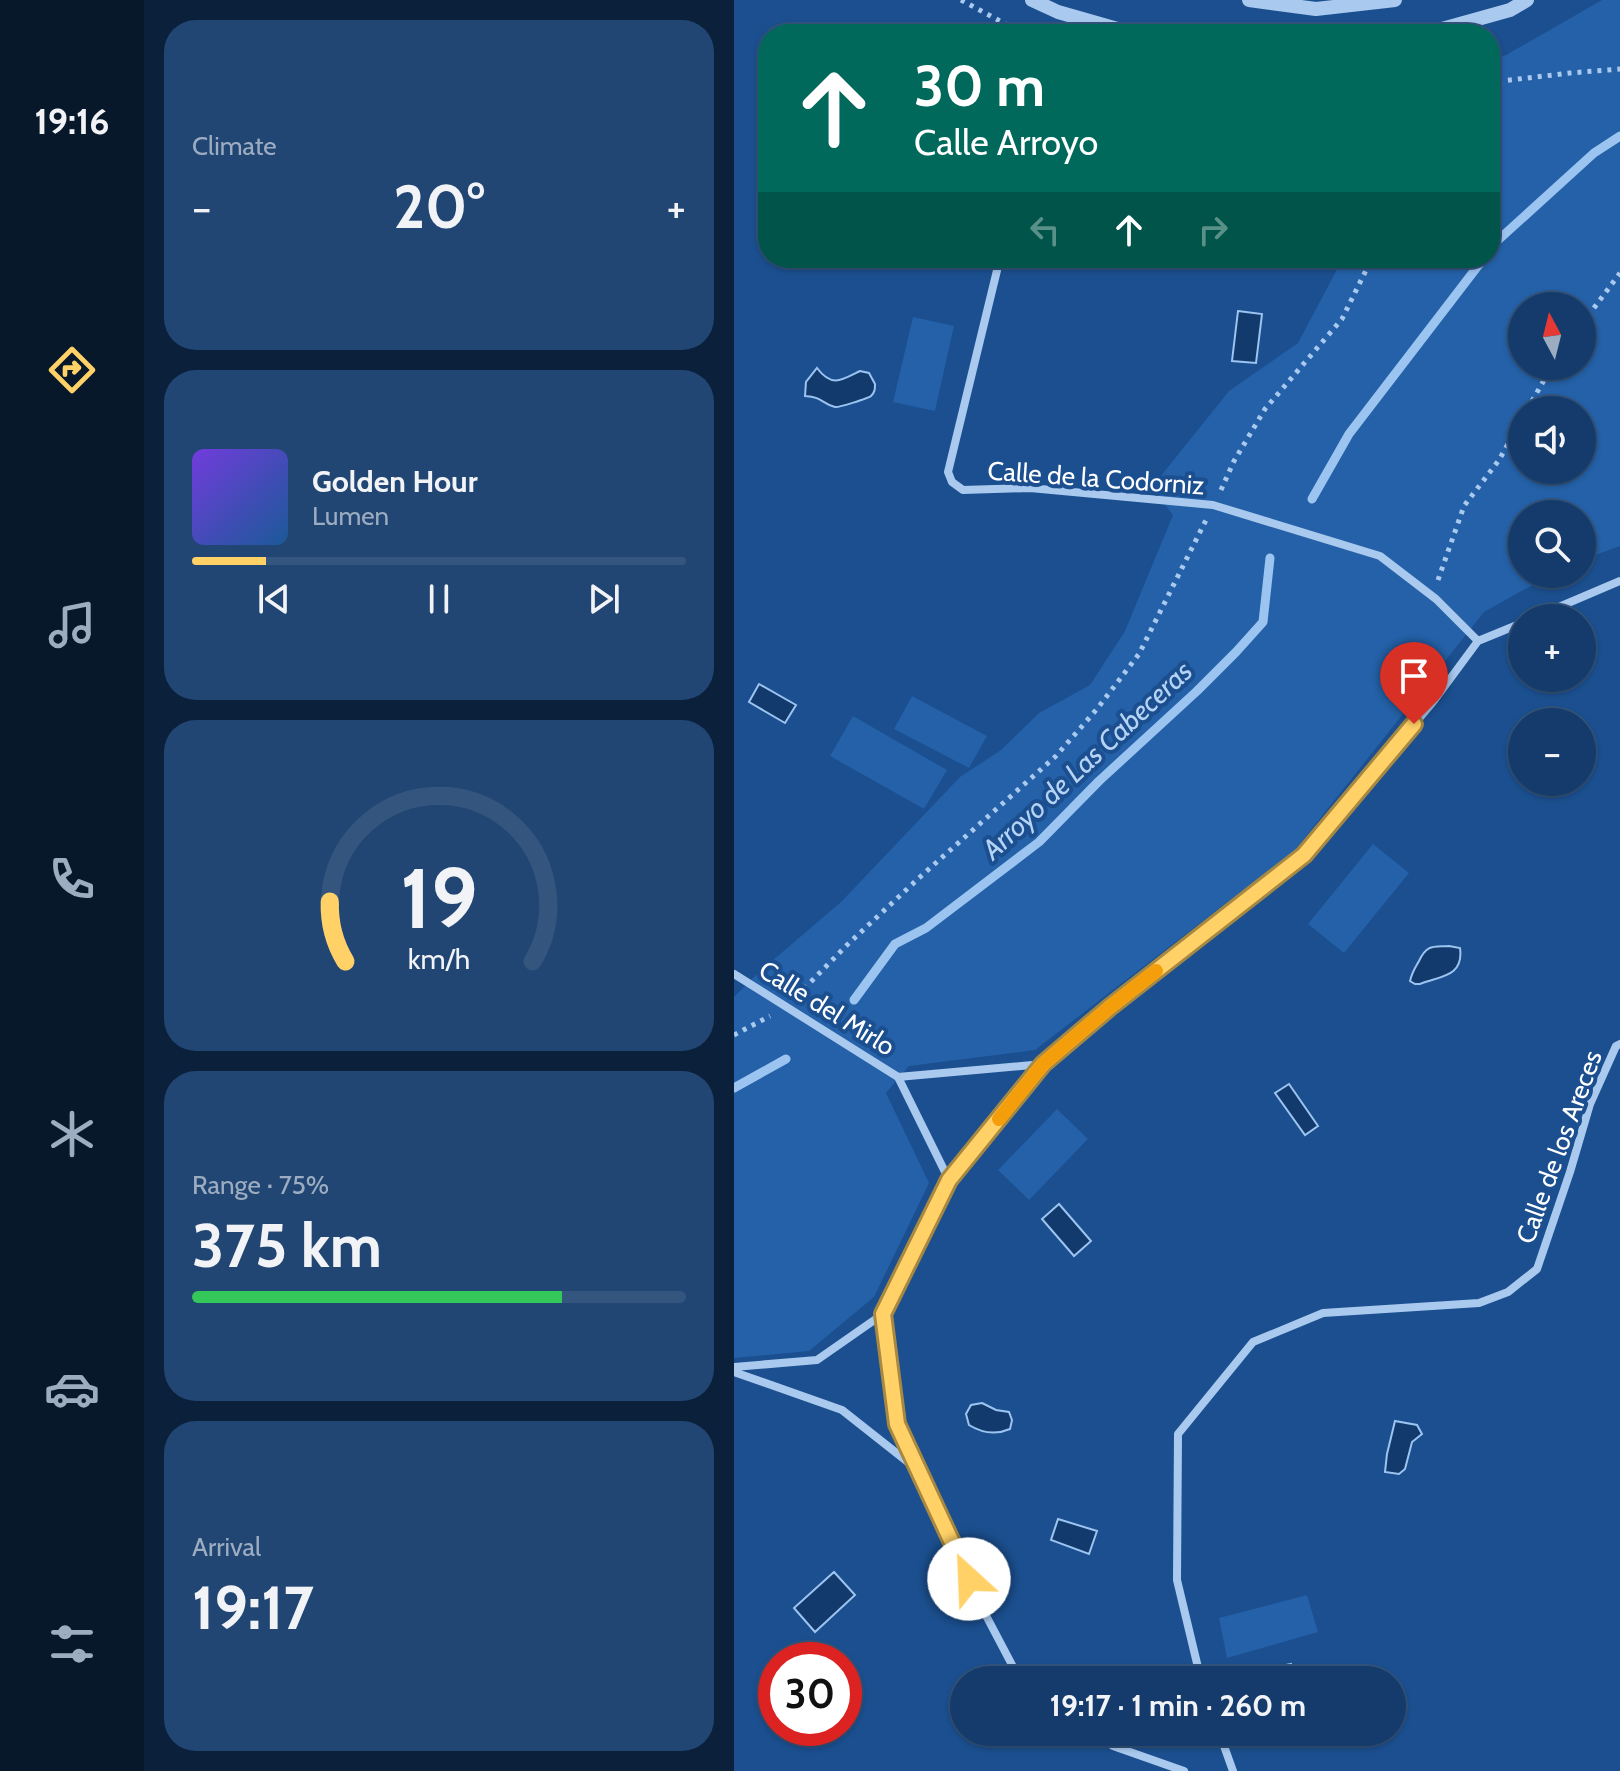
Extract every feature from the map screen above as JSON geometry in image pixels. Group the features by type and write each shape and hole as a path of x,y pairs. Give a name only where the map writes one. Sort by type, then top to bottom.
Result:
{"street":[{"path":"1032,0 1058,12 1100,24"},
{"path":"1249,0 1316,9 1395,0"},
{"path":"1460,24 1510,10 1527,0"},
{"name":"Calle de la Codorniz","path":"998,268 948,472 952,482 963,490 1030,488 1213,505 1380,556 1430,595 1478,641"},
{"path":"1566,604 1620,581"},
{"path":"734,1370 817,1360 883,1314 949,1180 1043,1064 1110,1007 1304,855 1433,702 1478,641 1508,629"},
{"name":"Calle del Mirlo","path":"734,974 898,1077 949,1180"},
{"name":"Calle de los Areces","path":"1198,1666 1177,1580 1178,1434 1253,1342 1323,1313 1479,1303 1508,1292 1537,1269 1590,1104 1616,1046 1620,1044"},
{"name":"Calle del Mirlo","path":"898,1077 1043,1064"},
{"path":"883,1314 897,1424 981,1606 1013,1666"},
{"path":"734,1370 842,1410 918,1470"},
{"path":"1113,1746 1184,1771"},
{"path":"1224,1746 1233,1771"}],"path":[{"path":"961,0 1005,24"},
{"path":"1500,81 1620,69"},
{"path":"734,1035 787,1007 847,945 1056,756 1097,709 1139,654 1234,461 1265,409 1342,319 1367,268"},
{"path":"1596,305 1620,273"},
{"path":"1430,595 1445,564 1464,506 1508,444"}],"shaded area":[{"path":"1602,0 1620,0 1620,546 1596,555 1596,500 1508,500 1508,588 1527,588 1484,612 1295,850 1035,1050 909,1066 886,1093 929,1183 874,1297 809,1351 734,1358 734,997 841,902 960,777 1001,750 1039,713 1090,685 1125,631 1173,515 1152,487 1229,391 1298,343 1338,268 1500,268 1500,57"},
{"path":"1238,311 1262,314 1256,363 1232,361"},
{"path":"913,317 954,326 935,411 893,402"},
{"path":"817,368 832,380 860,371 869,373 875,384 874,392 869,397 837,407 805,396 806,382"},
{"path":"759,684 796,705 785,723 749,702"},
{"path":"912,696 987,736 969,768 894,729"},
{"path":"853,716 947,770 924,809 830,756"},
{"path":"1373,844 1409,873 1344,953 1308,924"},
{"path":"1431,948 1460,948 1460,958 1454,970 1420,984 1410,981 1425,952"},
{"path":"1289,1084 1318,1126 1305,1135 1275,1093"},
{"path":"1057,1109 1088,1139 1029,1200 998,1170"},
{"path":"1059,1204 1091,1241 1074,1256 1042,1219"},
{"path":"982,1403 1009,1412 1012,1420 1010,1429 989,1432 969,1425 966,1414 971,1405"},
{"path":"1395,1421 1417,1425 1422,1434 1412,1442 1405,1469 1399,1474 1385,1472"},
{"path":"1058,1519 1097,1531 1089,1554 1051,1540"},
{"path":"834,1572 855,1595 815,1632 794,1608"},
{"path":"1307,1595 1318,1632 1227,1658 1219,1618"}],"waterway":[{"name":"Arroyo de Las Cabeceras","path":"1500,238 1594,153 1620,136"},
{"name":"Arroyo de Las Cabeceras","path":"1312,499 1349,434 1476,268"},
{"name":"Arroyo de Las Cabeceras","path":"854,1000 895,944 926,928 1039,842 1236,652 1263,622 1270,558"},
{"name":"Arroyo de Las Cabeceras","path":"734,1088 786,1059"}],"slow traffic":[{"path":"999,1119 1043,1064 1156,971"}],"route":[{"path":"969,1579 897,1424 883,1314 949,1180 1043,1064 1110,1007 1304,855 1414,724"}]}
